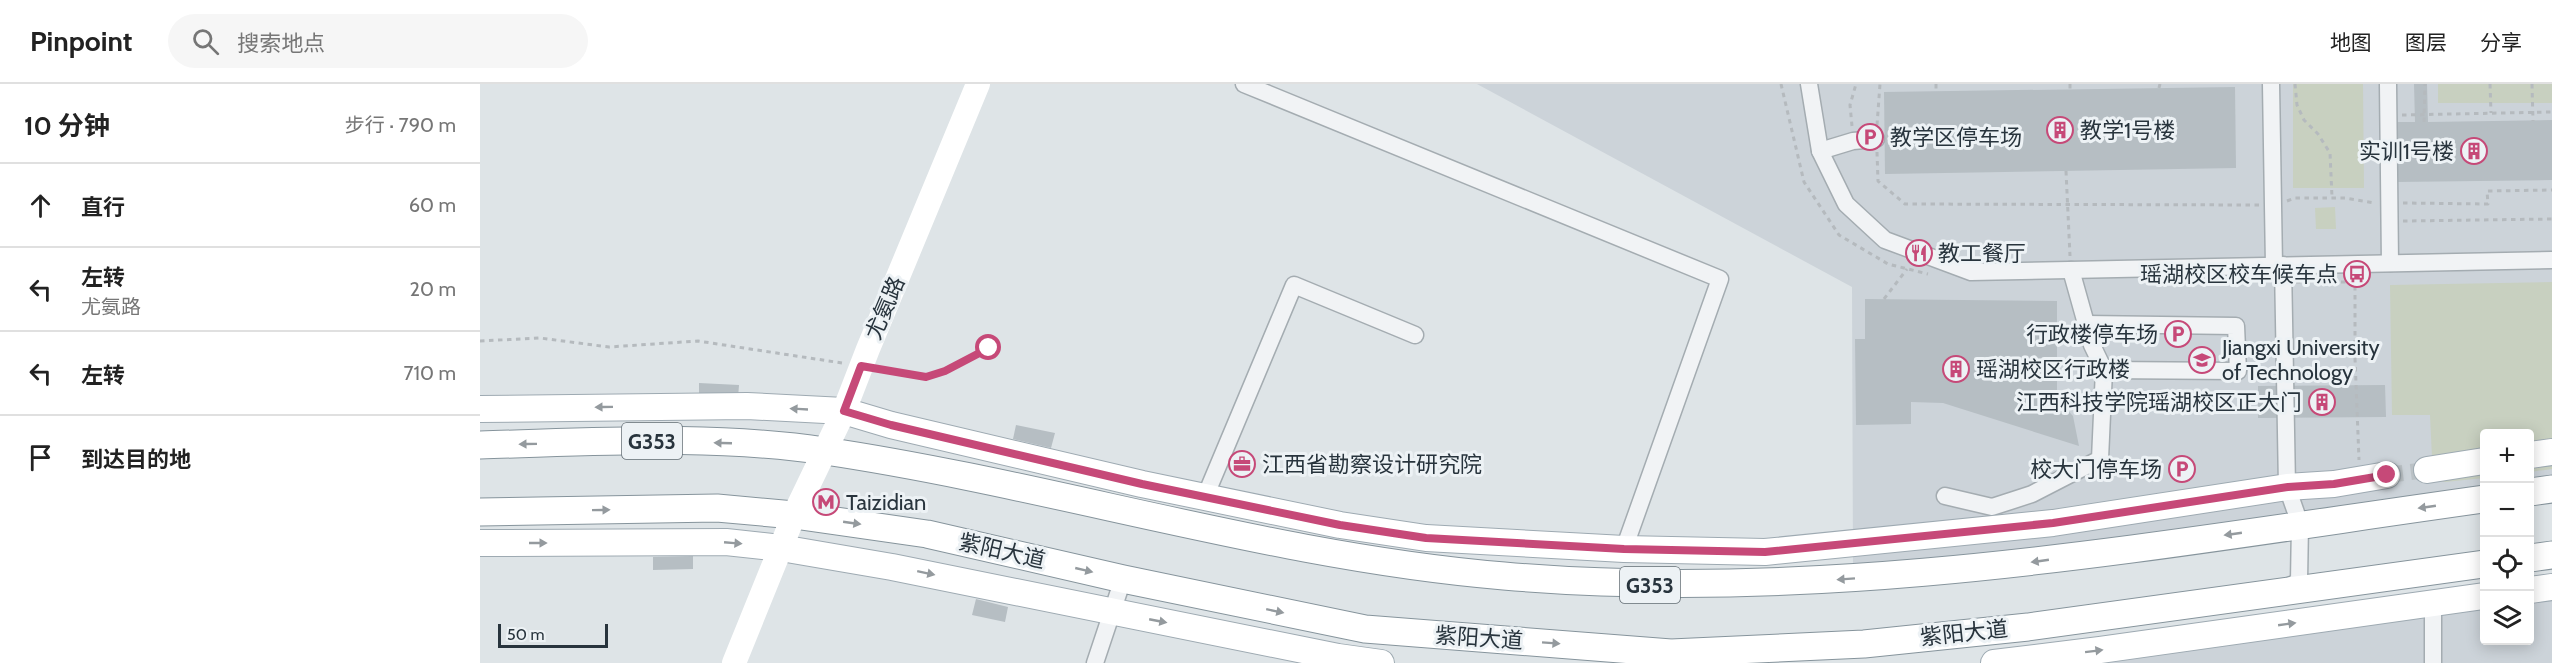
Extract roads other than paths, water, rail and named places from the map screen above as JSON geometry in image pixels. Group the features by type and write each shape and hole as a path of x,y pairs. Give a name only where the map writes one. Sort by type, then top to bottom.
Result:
{"highway":[{"name":"G353","path":"480,445 658,441 749,443 823,450 1388,564 1506,577 1651,585 1772,584 1878,577 2028,562 2480,499"},
{"path":"2534,491 2552,489"},
{"name":"紫阳大道","path":"480,512 717,508 794,515 927,534 1123,579 1365,629 1671,653 1864,644 2028,627 2480,565"},
{"path":"2534,557 2552,555"}],"main road":[{"name":"尤氨路","path":"734,663 794,515 823,450 844,411 978,84"},
{"path":"480,409 747,406 844,411 891,425 1205,497 1340,525 1426,538 1624,549 1777,551 2053,523 2288,487 2334,484 2387,475"},
{"path":"2534,454 2552,452"},
{"path":"2427,470 2480,462"},
{"path":"480,543 726,542 782,548 892,567 1112,611 1338,660 1381,663"},
{"path":"2534,589 2552,587"},
{"path":"1994,663 2029,661 2480,597"}],"street":[{"path":"1245,84 1720,279 1624,549"},
{"path":"1809,84 1820,151 1846,204 1885,240 1971,272 2552,260"},
{"path":"2271,84 2273,206 2279,265 2288,487 2300,524 2299,581 2279,592"},
{"path":"2388,84 2390,263"},
{"path":"1820,151 1853,141 1876,139"},
{"path":"1945,496 1992,507 2031,494 2100,459 2104,370 2092,345 2071,270"},
{"path":"1205,497 1294,285 1415,335"},
{"path":"2086,324 2236,326 2238,371 2104,370"},
{"path":"1095,663 1123,579"},
{"path":"2433,604 2433,663"},
{"path":"2028,627 2029,661"}],"tunnel":[{"path":"2387,475 2427,470"}],"place":[{"name":"教学1号楼","path":"2060,130"},
{"name":"教学区停车场","path":"1870,137"},
{"name":"实训1号楼","path":"2474,151"},
{"name":"教工餐厅","path":"1919,253"},
{"name":"瑶湖校区校车候车点","path":"2357,274"},
{"name":"行政楼停车场","path":"2178,334"},
{"name":"Jiangxi University of Technology","path":"2202,360"},
{"name":"瑶湖校区行政楼","path":"1956,369"},
{"name":"江西科技学院瑶湖校区正大门","path":"2322,402"},
{"name":"江西省勘察设计研究院","path":"1242,464"},
{"name":"校大门停车场","path":"2182,469"},
{"name":"Taizidian","path":"826,502"}]}
